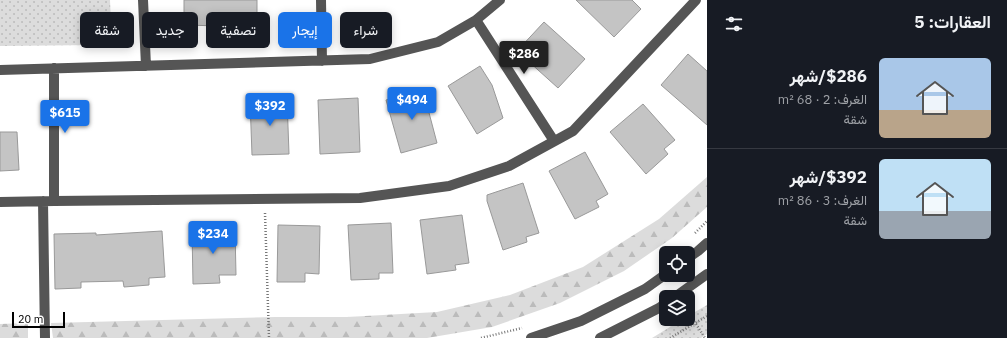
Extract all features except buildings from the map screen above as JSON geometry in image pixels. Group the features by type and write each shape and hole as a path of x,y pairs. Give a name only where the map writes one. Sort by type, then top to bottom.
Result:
{"street":[{"path":"143,0 146,66"},
{"path":"321,0 322,60"},
{"path":"0,70 370,59 438,42 476,20 500,0"},
{"path":"0,202 360,198 449,186 509,166 573,132 696,0"},
{"path":"476,20 554,141"},
{"path":"54,68 54,201"},
{"path":"43,201 45,338"},
{"path":"695,253 707,243"},
{"path":"685,290 707,274"},
{"path":"531,338 581,321 645,289 659,279"},
{"path":"600,338 659,308"}],"path":[{"path":"264,199 269,338"},
{"path":"670,338 696,324 707,316"},
{"path":"696,324 705,338"},
{"path":"481,338 510,332 525,327"}],"green space":[{"path":"0,0 110,0 110,12 80,12 80,45 0,46"},
{"path":"707,177 707,207 672,238 624,271 560,303 492,327 427,338 53,338 51,323 275,317 347,317 437,312 510,295 583,267 659,219"},
{"path":"707,305 707,334 701,338 652,338 672,326 695,326 695,312"},
{"path":"28,323 28,338 0,338 0,324"}]}
